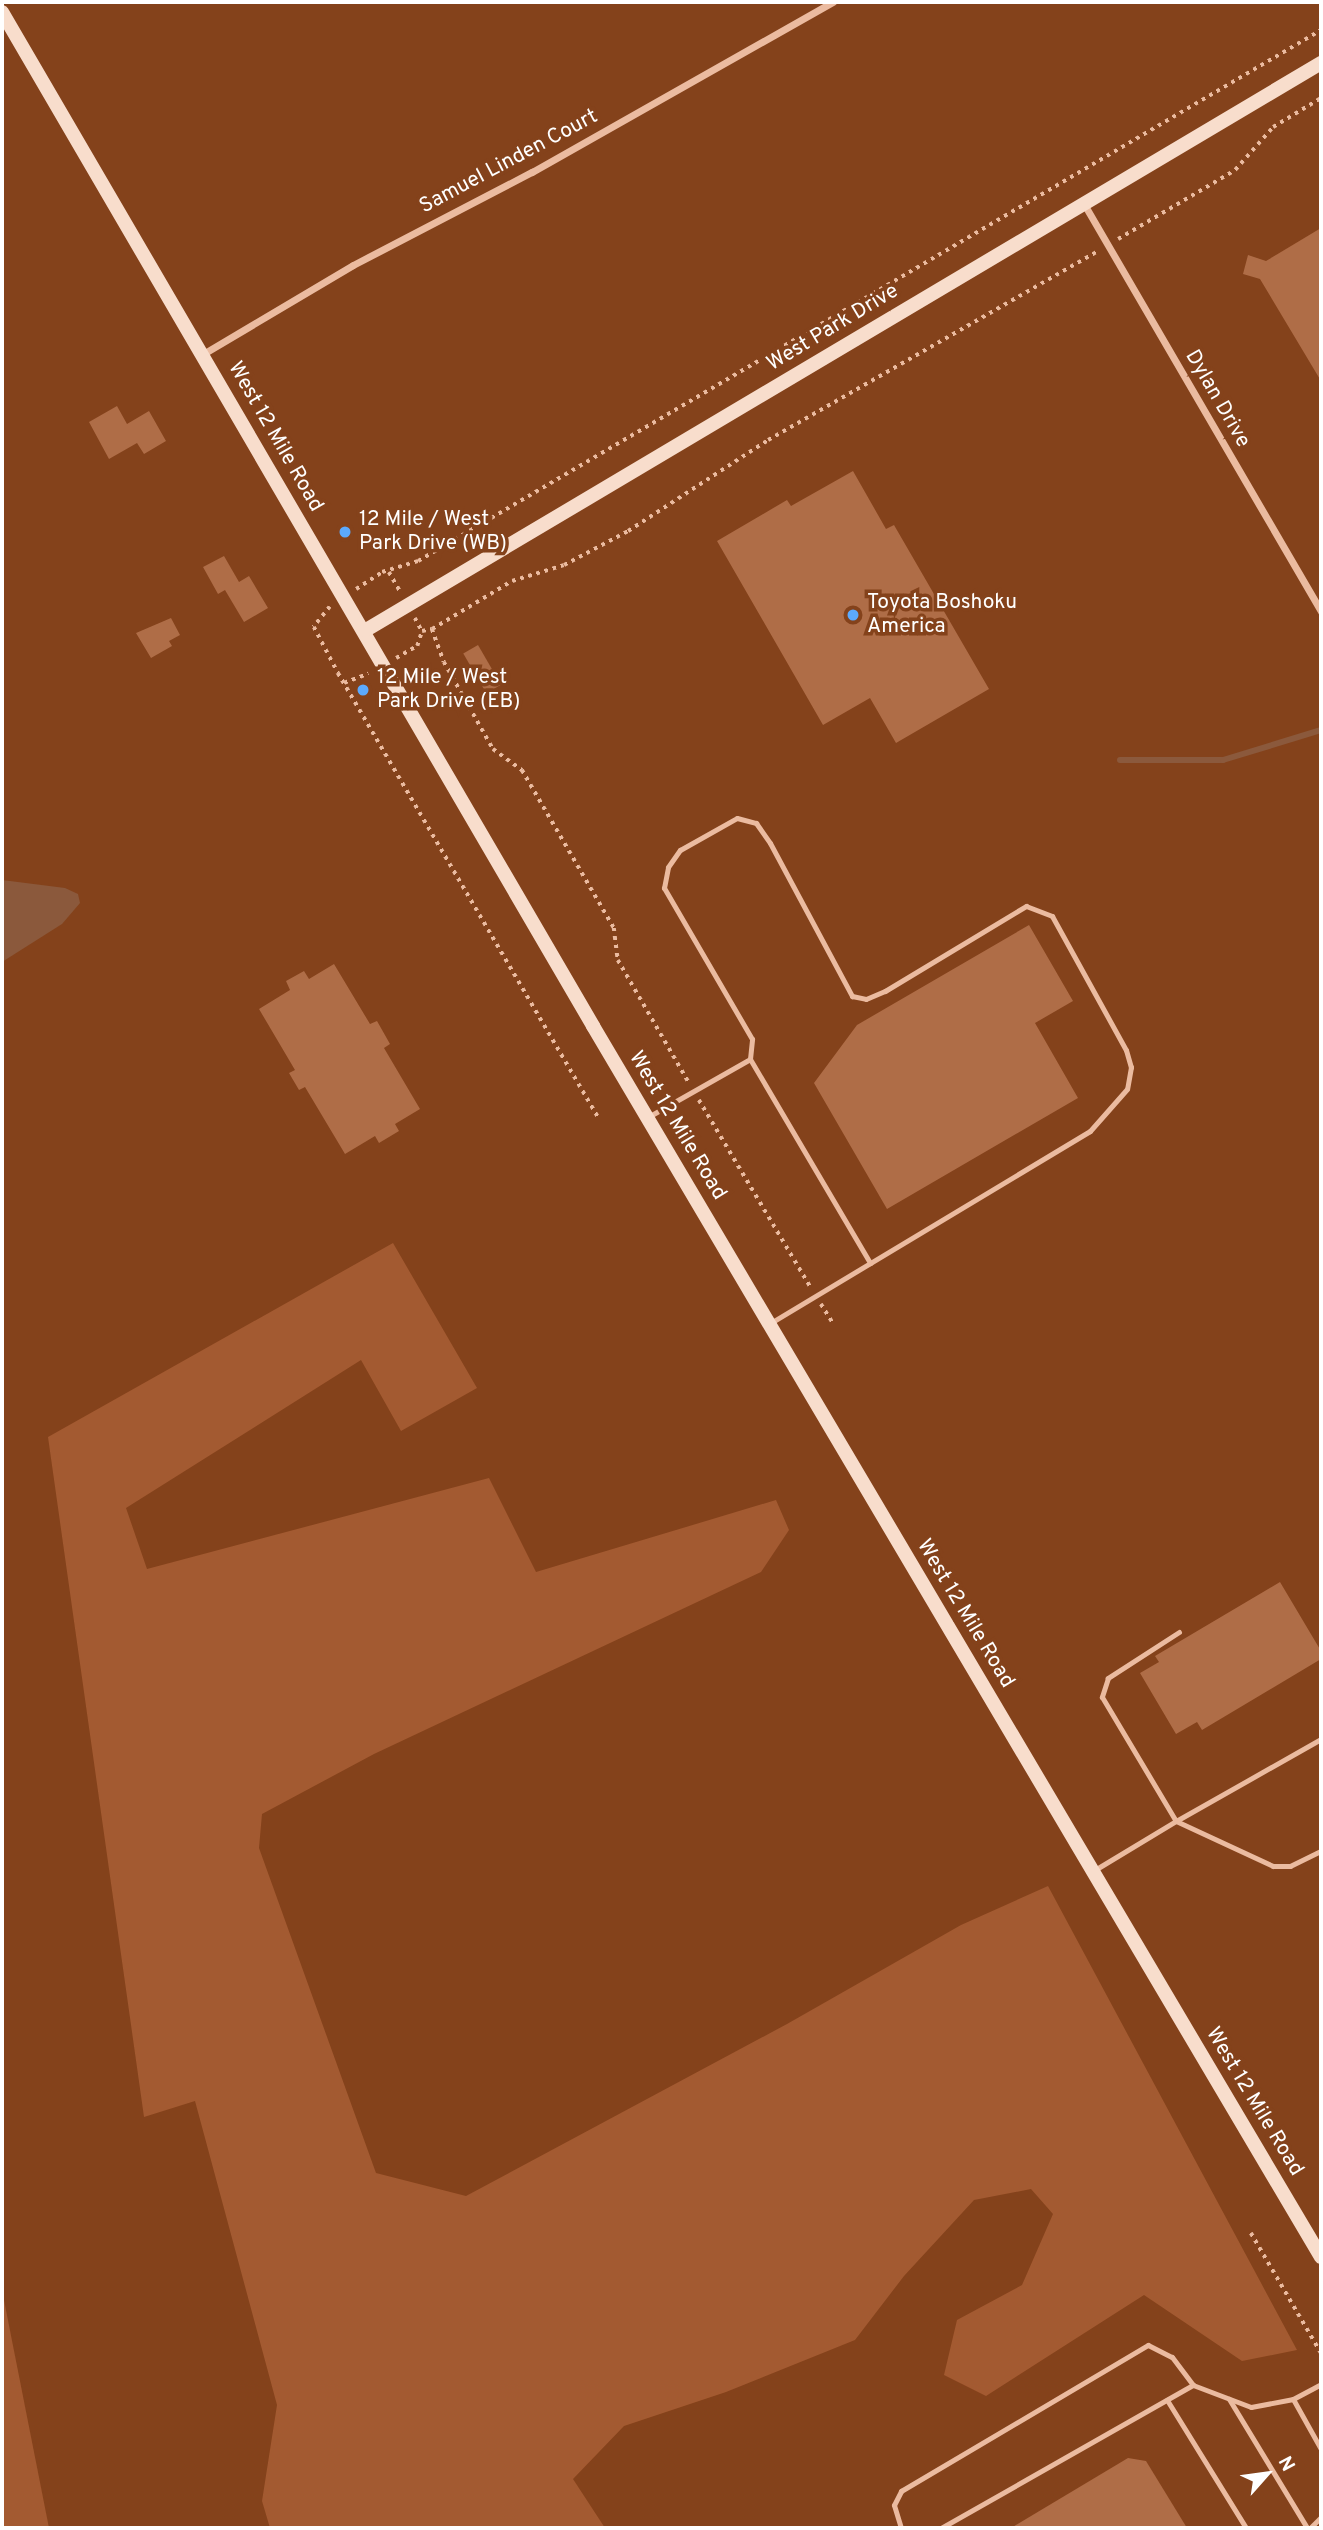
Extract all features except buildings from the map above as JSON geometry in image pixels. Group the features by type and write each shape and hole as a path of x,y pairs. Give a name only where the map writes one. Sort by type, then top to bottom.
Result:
{"main road":[{"name":"West 12 Mile Road","path":"2,12 366,630 769,1323 1321,2257"},
{"name":"West Park Drive","path":"366,630 1321,63"}],"street":[{"name":"Samuel Linden Court","path":"203,354 353,265 532,172 832,2"},
{"name":"Dylan Drive","path":"1083,204 1321,612"}],"lane":[{"path":"769,1323 870,1263 1090,1131 1127,1089 1131,1067 1126,1050 1052,916 1026,906 886,992 866,999 852,996 770,843 756,823 737,818 680,850 668,867 664,888 752,1039 750,1059 870,1263"},
{"path":"648,1117 750,1059"},
{"path":"1179,1632 1108,1678 1102,1697 1176,1821 1273,1866 1290,1866 1321,1852"},
{"path":"1093,1871 1321,1739"},
{"path":"901,2528 894,2505 901,2491 1126,2355 1148,2345 1172,2357 1193,2385 1251,2407 1293,2399 1321,2384"},
{"path":"941,2528 1193,2385"},
{"path":"1229,2399 1308,2528 1321,2517"},
{"path":"1293,2399 1321,2449"},
{"path":"1167,2400 1247,2528"}],"path":[{"path":"376,575 418,561 1321,30"},
{"path":"388,571 422,631 432,629 512,580 564,565 628,531 768,440 1235,170 1273,127 1321,98"},
{"path":"326,610 314,627 344,683 598,1117"},
{"path":"432,629 444,662 493,750 522,770 614,928 618,960 833,1323"},
{"path":"344,683 361,678"},
{"path":"1251,2233 1321,2353"}],"shaded area":[{"path":"2,880 65,888 78,894 80,903 62,924 2,962"},
{"path":"393,1243 477,1388 401,1431 361,1360 126,1508 147,1569 489,1478 536,1572 776,1500 789,1530 761,1572 374,1754 262,1814 259,1848 376,2173 466,2196 787,2024 961,1925 1048,1886 1297,2350 1242,2361 1144,2295 986,2396 944,2375 957,2320 1022,2285 1053,2214 1031,2189 974,2200 904,2276 855,2340 726,2392 624,2426 573,2479 605,2528 270,2528 262,2501 277,2405 195,2101 144,2117 48,1437"},
{"path":"2,2290 49,2528 2,2528"}],"waterway":[{"path":"1120,760 1223,760 1321,730"}],"place":[{"name":"12 Mile / West Park Drive (WB)","path":"345,532"},
{"name":"Toyota Boshoku America","path":"853,615"},
{"name":"12 Mile / West Park Drive (EB)","path":"363,690"}]}
